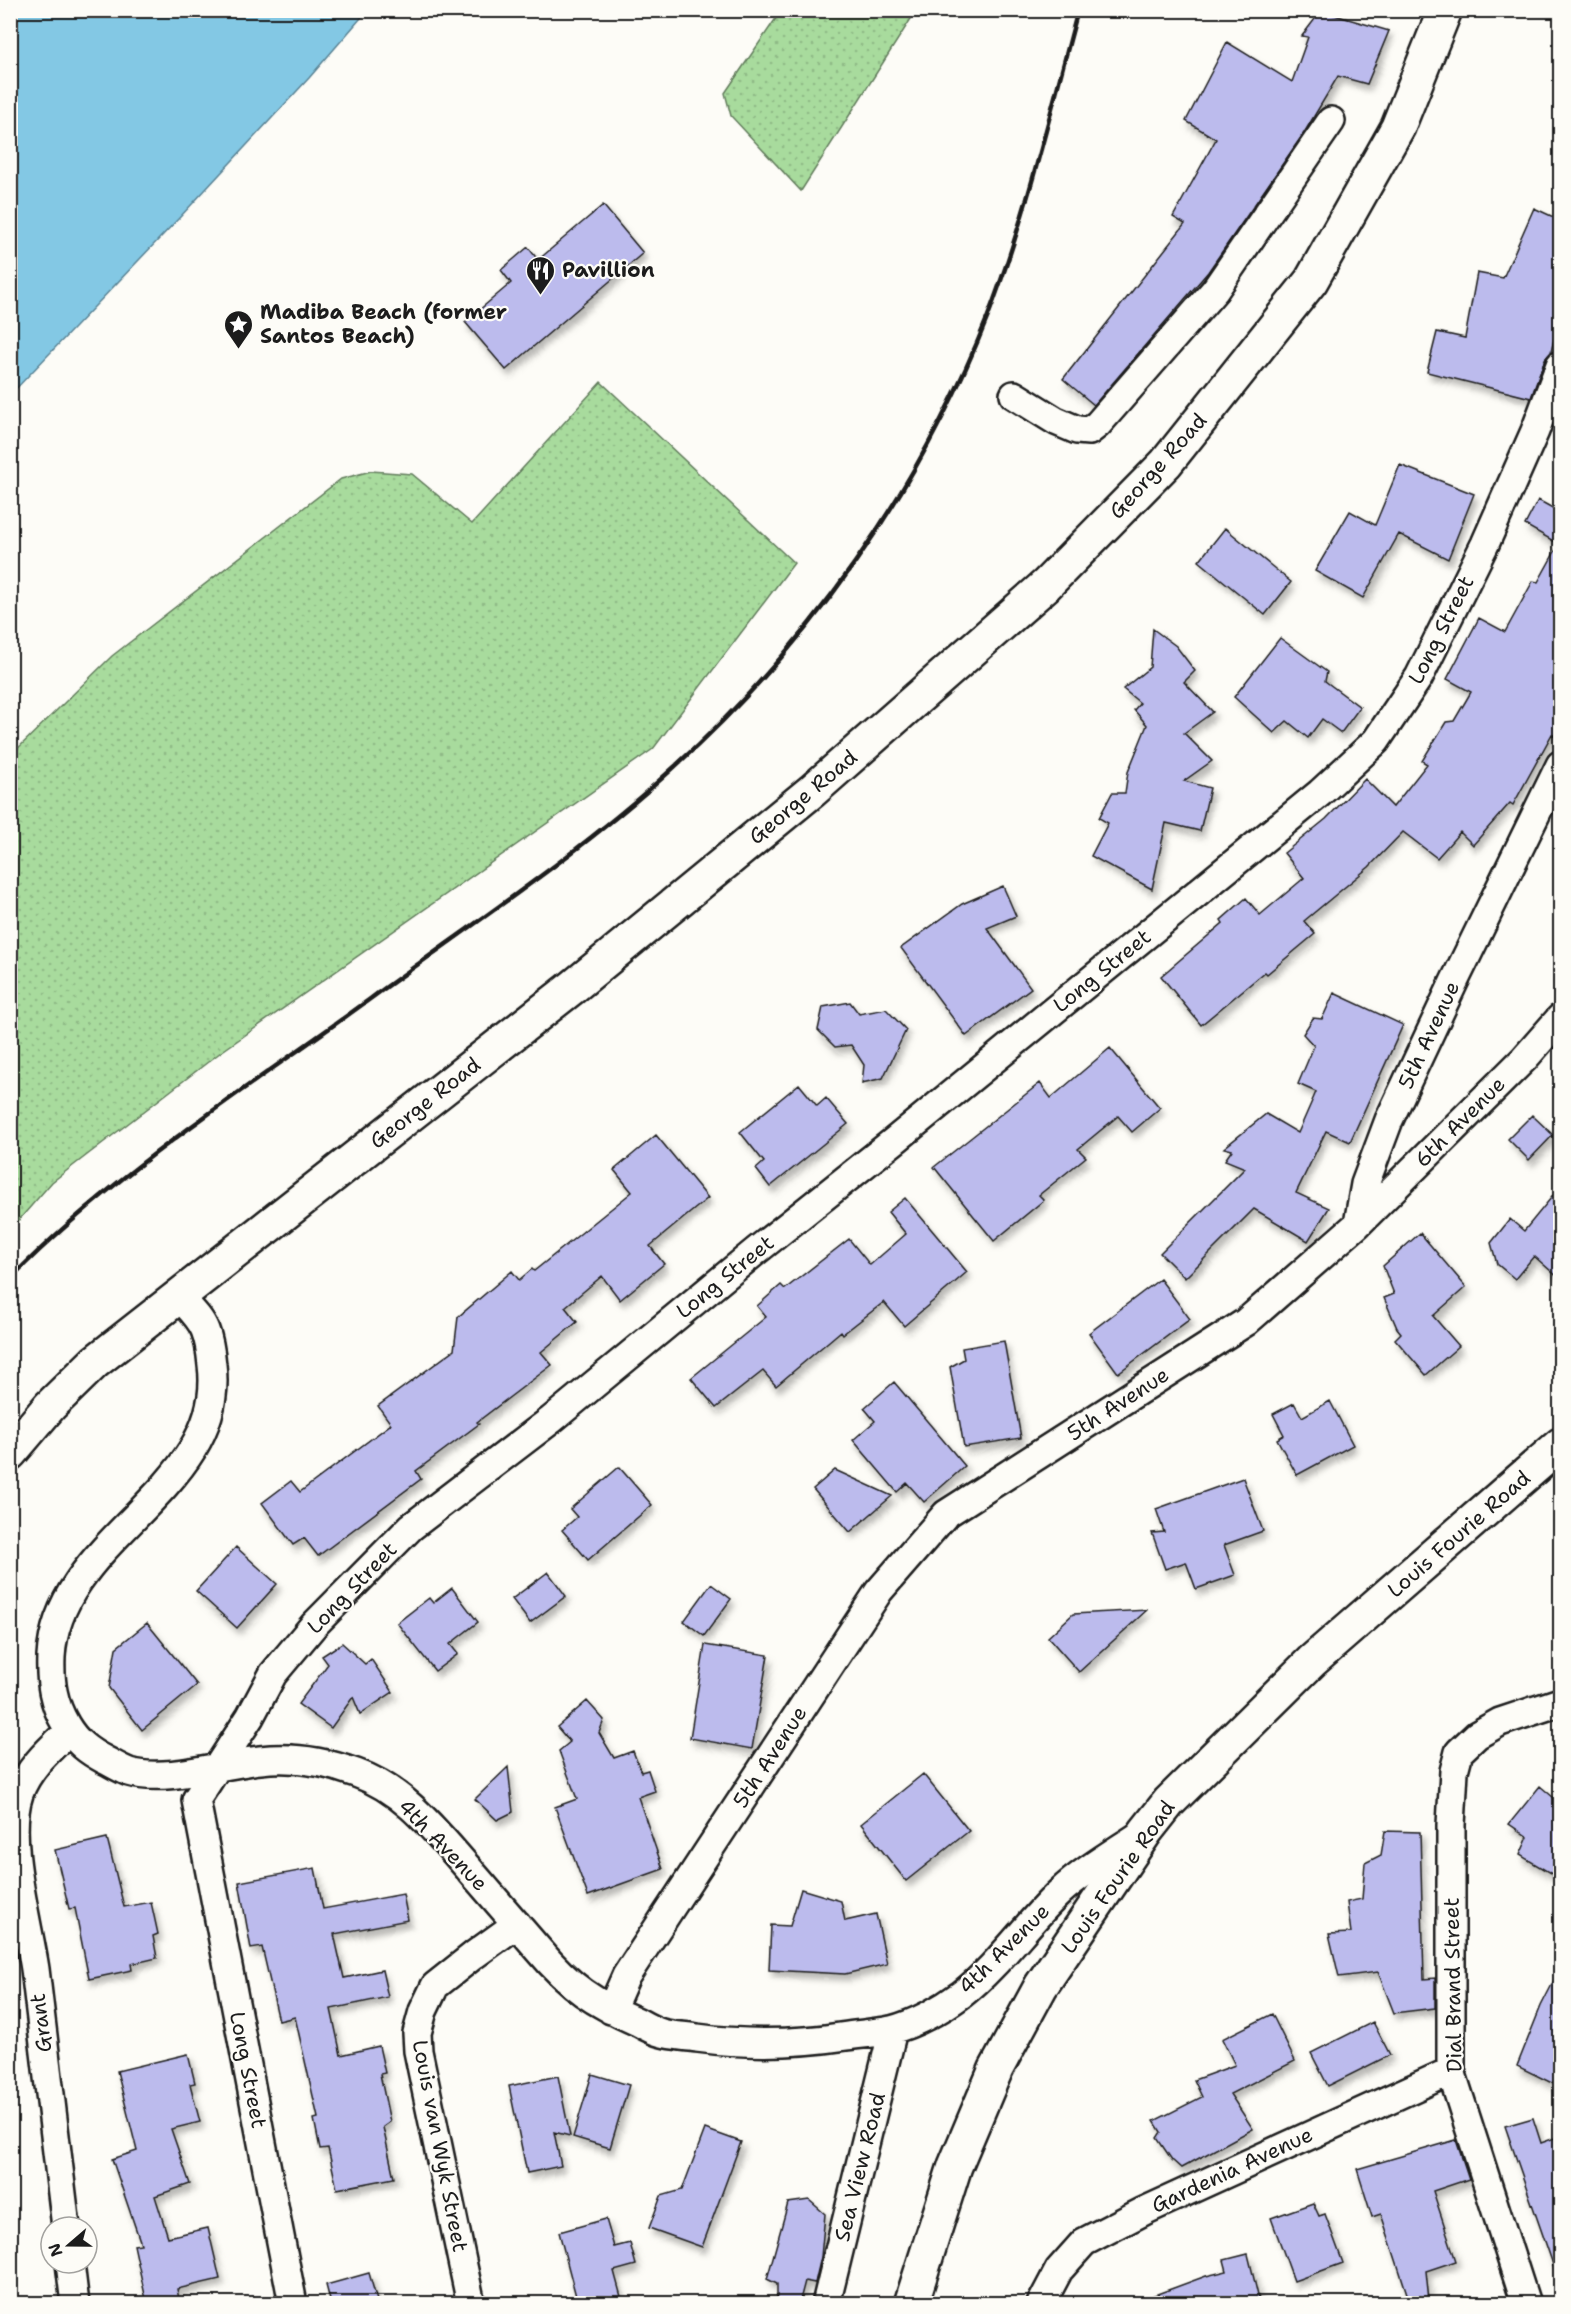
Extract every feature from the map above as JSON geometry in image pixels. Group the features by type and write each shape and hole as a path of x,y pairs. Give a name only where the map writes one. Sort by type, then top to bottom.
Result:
{"street":[{"name":"George Road","path":"10,1453 50,1406 95,1362 573,987 803,799 1046,585 1166,463 1311,281 1398,127 1445,10"},
{"path":"1014,395 1067,426 1089,430 1098,424 1215,290 1330,121"},
{"name":"Long Street","path":"293,2304 196,1800 250,1717 273,1674 314,1625 411,1527 551,1420 756,1251 912,1127 1320,793 1376,741 1419,677 1470,575 1535,431 1560,365"},
{"name":"5th Avenue","path":"611,2010 626,1976 879,1591 946,1514 1246,1322 1358,1224 1365,1184 1389,1120 1560,765"},
{"name":"6th Avenue","path":"1358,1224 1524,1059 1560,1018"},
{"name":"4th Avenue","path":"178,1295 204,1327 214,1377 213,1404 203,1429 187,1457 159,1493 94,1560 73,1588 58,1618 52,1644 50,1681 58,1711 69,1731 80,1744 126,1771 142,1775 159,1775 217,1768 263,1759 294,1759 326,1763 381,1783 420,1813 567,1981 582,1994 611,2010 663,2033 733,2043 799,2043 893,2030 927,2016 962,1994 1060,1892 1080,1875 1146,1831"},
{"name":"Louis Fourie Road","path":"911,2304 954,2166 996,2069 1041,1986 1146,1831 1169,1802 1312,1662 1560,1445"},
{"path":"1312,1662 1560,1461"},
{"name":"Dial Brand Street","path":"1526,2304 1451,2071 1451,1825 1454,1771 1459,1752 1477,1734 1500,1722 1560,1701"},
{"name":"Grant","path":"65,2215 34,1968 18,1874 13,1822 19,1793 38,1761 69,1731"},
{"name":"Louis van Wyk Street","path":"471,2304 418,2051 417,2033 423,2011 435,1986 517,1924"},
{"name":"Sea View Road","path":"826,2304 893,2030"},
{"name":"Gardenia Avenue","path":"1041,2304 1059,2270 1084,2242 1144,2211 1451,2071"},
{"path":"71,2275 75,2304"}],"green space":[{"path":"781,11 916,11 801,191 731,116 725,93"},
{"path":"601,382 794,563 653,749 221,1052 52,1182 11,1229 11,755 112,656 341,479 371,471 412,474 472,524"}],"water":[{"path":"11,10 367,11 309,78 181,216 11,394"}],"building":[{"path":"1321,11 1389,31 1367,84 1338,76 1304,133 1208,272 1094,405 1063,379 1185,224 1173,217 1216,139 1186,121 1227,42 1292,82 1308,37 1302,36"},
{"path":"603,205 643,253 506,370 465,322 511,283 501,270 528,247 538,260"},
{"path":"1534,208 1560,220 1560,315 1551,352 1545,359 1531,398 1427,372 1437,332 1465,338 1477,273 1503,278"},
{"path":"1400,465 1474,494 1448,559 1399,534 1363,598 1315,571 1350,511 1375,525"},
{"path":"1538,500 1560,512 1560,739 1552,734 1513,805 1510,803 1473,845 1460,832 1437,858 1403,832 1369,867 1304,921 1315,934 1201,1025 1161,976 1223,923 1221,920 1246,898 1260,915 1304,878 1284,853 1326,819 1365,779 1393,807 1427,764 1422,761 1446,722 1454,721 1471,692 1447,679 1479,618 1505,632 1533,581 1538,582 1559,544 1525,525"},
{"path":"1225,528 1291,582 1265,615 1199,561"},
{"path":"1153,629 1176,646 1195,671 1184,682 1213,712 1184,733 1212,761 1184,781 1210,788 1200,831 1166,823 1152,889 1091,856 1108,823 1099,818 1112,793 1125,793 1128,772 1147,725 1134,710 1140,703 1123,689 1150,667"},
{"path":"1280,638 1327,672 1325,681 1360,707 1341,733 1322,719 1308,738 1287,721 1274,733 1234,697"},
{"path":"1003,886 1016,916 987,928 1031,988 966,1036 901,948 962,904"},
{"path":"1334,993 1403,1025 1350,1142 1326,1131 1296,1193 1329,1208 1308,1241 1254,1209 1185,1278 1160,1253 1245,1168 1225,1160 1232,1150 1224,1148 1266,1114 1298,1133 1316,1092 1298,1084 1314,1046 1303,1034 1313,1018 1322,1019"},
{"path":"850,1002 859,1014 886,1009 906,1030 883,1078 862,1083 864,1065 851,1045 835,1047 818,1030 823,1007"},
{"path":"1110,1048 1160,1108 1132,1132 1118,1116 1078,1149 1086,1157 1039,1195 1044,1200 994,1241 934,1167 1040,1083 1051,1098"},
{"path":"799,1084 817,1106 826,1098 848,1124 770,1187 756,1169 764,1162 740,1132"},
{"path":"1532,1115 1553,1135 1529,1160 1508,1139"},
{"path":"656,1135 708,1198 650,1246 664,1264 620,1300 602,1276 565,1307 577,1322 541,1352 552,1365 416,1471 421,1479 318,1556 304,1538 293,1545 262,1503 291,1481 300,1492 391,1424 378,1406 454,1350 458,1317 512,1271 519,1280 532,1269 534,1271 632,1192 614,1170"},
{"path":"1560,1187 1560,1279 1534,1256 1515,1279 1497,1264 1491,1243 1510,1219 1524,1231"},
{"path":"905,1198 967,1272 904,1326 884,1302 843,1334 841,1331 776,1386 763,1371 716,1408 691,1378 766,1317 757,1306 781,1285 785,1289 849,1239 870,1265 906,1234 888,1212"},
{"path":"1420,1233 1466,1287 1433,1316 1459,1346 1426,1375 1395,1339 1401,1333 1384,1298 1394,1294 1383,1266"},
{"path":"1160,1279 1190,1319 1118,1373 1089,1333"},
{"path":"1004,1341 1021,1438 964,1447 950,1367 964,1359 962,1348"},
{"path":"894,1382 965,1466 924,1502 907,1483 897,1492 853,1440 875,1421 864,1408"},
{"path":"1330,1401 1353,1445 1297,1475 1277,1439 1284,1435 1273,1414 1294,1403 1302,1417"},
{"path":"619,1467 652,1505 588,1560 562,1530 577,1517 570,1509"},
{"path":"835,1470 892,1496 850,1532 813,1489"},
{"path":"1243,1478 1263,1531 1224,1545 1235,1575 1196,1589 1186,1562 1165,1569 1152,1533 1164,1532 1156,1509"},
{"path":"236,1547 277,1584 237,1628 196,1591"},
{"path":"548,1572 566,1596 530,1623 512,1599"},
{"path":"711,1584 731,1599 704,1636 684,1621"},
{"path":"452,1588 478,1622 450,1644 458,1654 435,1671 397,1623 429,1598 433,1603"},
{"path":"1147,1610 1079,1672 1048,1637 1073,1614"},
{"path":"147,1623 197,1685 142,1730 109,1688 116,1648"},
{"path":"342,1643 365,1664 371,1659 393,1692 360,1714 353,1697 331,1728 298,1704 328,1664 322,1656"},
{"path":"705,1645 768,1655 752,1749 690,1738"},
{"path":"587,1701 604,1720 599,1733 614,1758 633,1751 641,1772 648,1770 655,1791 638,1797 663,1869 588,1896 555,1807 577,1799 559,1751 570,1742 557,1727"},
{"path":"508,1767 513,1812 497,1820 475,1799"},
{"path":"923,1774 969,1831 906,1881 861,1824"},
{"path":"1540,1786 1560,1803 1560,1879 1520,1855 1528,1837 1509,1824"},
{"path":"1385,1831 1420,1832 1424,1979 1435,1978 1435,2008 1394,2013 1378,1972 1339,1977 1329,1934 1351,1933 1347,1902 1362,1899 1365,1863 1381,1855"},
{"path":"107,1838 124,1907 151,1902 158,1934 153,1936 157,1958 131,1964 132,1970 89,1979 75,1908 69,1909 55,1850"},
{"path":"315,1868 323,1909 403,1894 408,1920 334,1934 344,1978 382,1970 388,1997 331,2009 341,2055 379,2046 385,2073 380,2074 390,2122 383,2127 394,2178 337,2189 328,2148 320,2149 314,2119 318,2118 295,2017 279,2021 262,1947 251,1949 239,1882"},
{"path":"801,1889 841,1901 845,1921 876,1914 887,1964 845,1974 769,1970 771,1925 790,1926"},
{"path":"1560,1969 1560,2087 1517,2066 1541,2006"},
{"path":"1272,2014 1295,2061 1230,2094 1253,2129 1181,2168 1172,2160 1157,2138 1161,2132 1154,2121 1202,2097 1194,2080 1235,2065 1222,2039"},
{"path":"1373,2022 1390,2055 1328,2086 1311,2053"},
{"path":"188,2054 195,2083 190,2084 200,2122 171,2129 190,2184 155,2196 168,2237 208,2228 220,2279 177,2289 180,2304 147,2304 134,2245 141,2244 112,2159 137,2151 117,2071"},
{"path":"592,2074 629,2085 610,2148 573,2137"},
{"path":"558,2076 570,2136 554,2132 561,2166 527,2173 509,2086"},
{"path":"1533,2118 1541,2143 1560,2136 1560,2272 1556,2273 1505,2126"},
{"path":"705,2129 741,2142 702,2247 649,2228 661,2196 682,2190"},
{"path":"1456,2140 1469,2179 1433,2191 1456,2261 1426,2271 1429,2300 1410,2303 1381,2214 1372,2217 1357,2169"},
{"path":"809,2200 825,2214 821,2257 815,2283 805,2281 799,2304 777,2304 777,2284 767,2279 788,2203"},
{"path":"1313,2203 1319,2216 1325,2214 1343,2263 1294,2281 1271,2218"},
{"path":"606,2219 614,2247 630,2243 636,2265 614,2271 623,2304 578,2304 559,2232"},
{"path":"1248,2254 1260,2304 1142,2304 1141,2300 1206,2276 1227,2271 1224,2260"},
{"path":"369,2273 378,2304 331,2304 326,2285"}],"railway":[{"path":"10,1279 51,1239 139,1166 524,889 599,831 671,770 722,722 769,671 856,561 894,503 929,443 960,380 1002,279 1037,164 1078,10"}],"place":[{"name":"Pavillion","path":"541,296"},
{"name":"Madiba Beach (former Santos Beach)","path":"239,350"}]}
